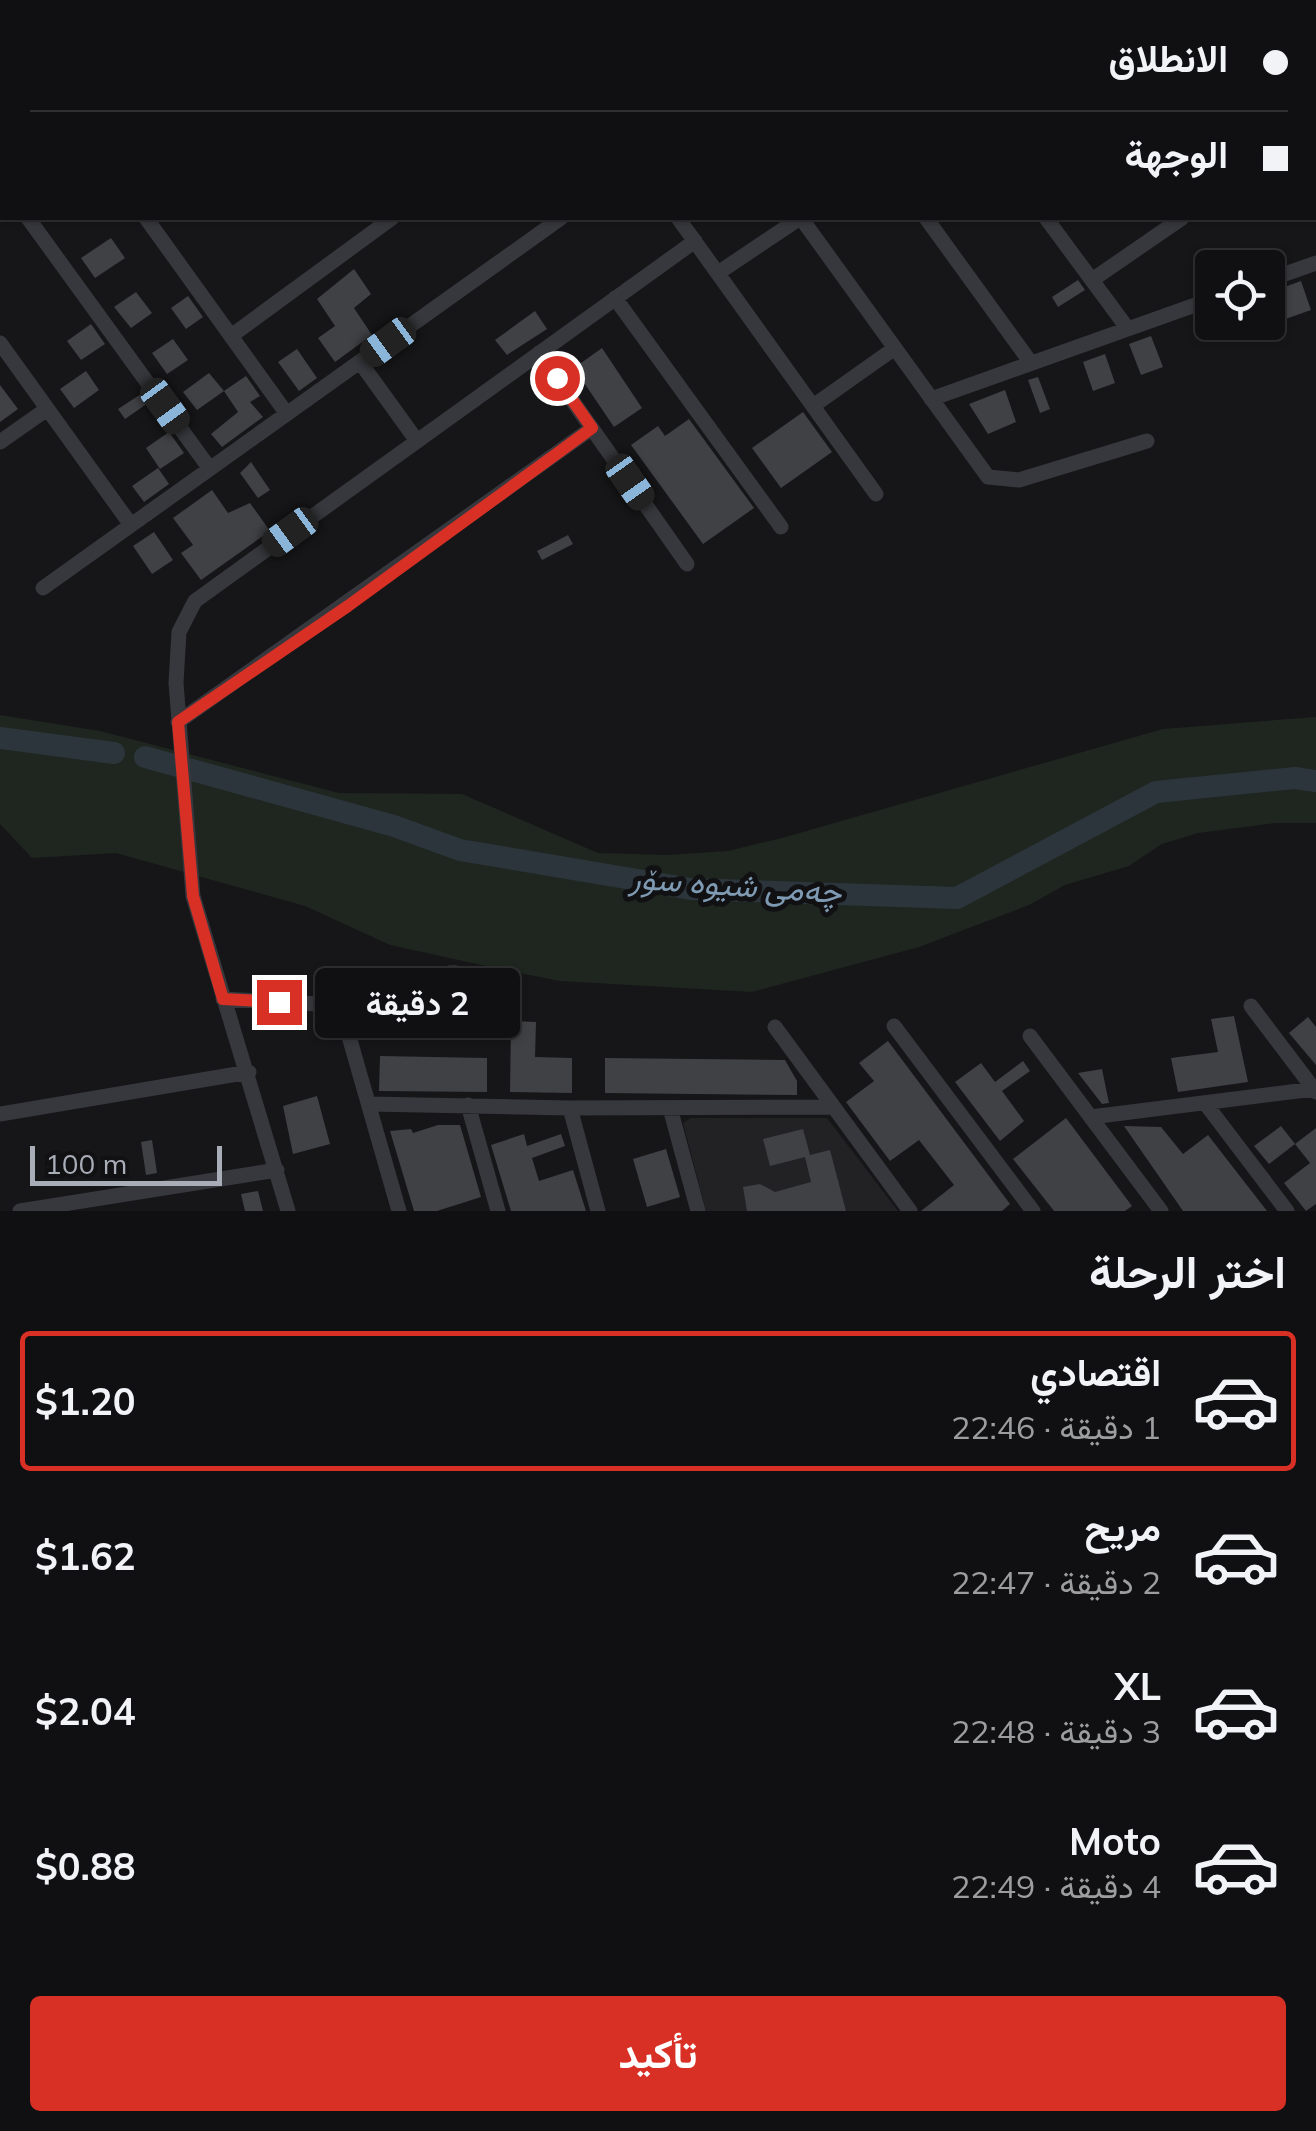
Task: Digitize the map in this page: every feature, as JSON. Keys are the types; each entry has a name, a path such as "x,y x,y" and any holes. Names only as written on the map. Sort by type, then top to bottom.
{"street":[{"path":"29,220 210,468"},
{"path":"147,220 287,414"},
{"path":"231,336 389,220"},
{"path":"44,588 557,220"},
{"path":"679,220 876,494"},
{"path":"718,273 798,220"},
{"path":"802,220 988,477 1019,480 1147,441"},
{"path":"927,220 1031,364"},
{"path":"1047,220 1128,329"},
{"path":"1092,280 1179,220"},
{"path":"288,1211 193,896 178,729 179,632 195,600 695,241"},
{"path":"1285,274 1316,263"},
{"path":"615,298 781,527"},
{"path":"931,398 1195,305"},
{"path":"0,343 131,525"},
{"path":"813,406 894,348"},
{"path":"540,353 687,564"},
{"path":"360,362 417,441"},
{"path":"0,442 47,408"},
{"path":"178,729 592,428"},
{"path":"372,1006 432,975 460,974 485,985 498,1012"},
{"path":"223,999 432,1010"},
{"path":"340,1005 398,1211"},
{"path":"1251,1006 1315,1091"},
{"path":"894,1026 1033,1211"},
{"path":"775,1027 910,1211"},
{"path":"1030,1036 1161,1211"},
{"path":"0,1114 249,1072"},
{"path":"1091,1118 1315,1091"},
{"path":"1205,1103 1287,1211"},
{"path":"369,1104 832,1107"},
{"path":"468,1106 498,1211"},
{"path":"570,1108 598,1211"},
{"path":"670,1108 698,1211"},
{"path":"20,1211 277,1170"}],"shaded area":[{"path":"0,715 100,731 339,793 462,794 598,853 667,855 728,851 782,838 1163,729 1316,717 1316,823 1276,823 1198,833 1162,844 1129,866 1065,885 1029,905 919,947 752,992 560,981 390,945 305,906 116,853 32,858 0,824"},
{"path":"691,1118 827,1118 898,1211 706,1211 683,1123"}],"building":[{"path":"111,238 125,258 95,278 81,258"},
{"path":"354,269 371,294 354,308 372,335 335,362 318,338 335,326 317,299"},
{"path":"1078,280 1085,290 1058,307 1052,297"},
{"path":"1301,281 1311,310 1285,319 1285,287"},
{"path":"136,292 152,313 131,328 114,307"},
{"path":"188,296 203,317 186,329 171,308"},
{"path":"535,311 547,329 507,355 495,340"},
{"path":"91,324 105,344 81,360 67,341"},
{"path":"1151,336 1163,367 1141,375 1129,344"},
{"path":"173,339 188,360 167,374 152,353"},
{"path":"602,348 642,408 614,427 574,368"},
{"path":"297,349 317,378 299,391 278,362"},
{"path":"1105,354 1115,383 1093,391 1083,362"},
{"path":"86,371 99,390 74,408 60,389"},
{"path":"209,373 224,391 197,410 183,392"},
{"path":"246,376 260,396 250,402 263,417 222,447 211,434 238,412 224,391"},
{"path":"1038,377 1050,409 1040,413 1028,380"},
{"path":"0,385 18,409 0,422"},
{"path":"1005,390 1016,422 988,434 969,404"},
{"path":"141,394 148,403 125,419 118,409"},
{"path":"803,412 832,452 781,488 752,448"},
{"path":"689,419 754,508 703,544 631,445 658,426 665,436"},
{"path":"169,432 184,453 160,469 146,448"},
{"path":"251,462 270,490 258,498 240,473"},
{"path":"158,468 169,484 144,502 132,486"},
{"path":"212,490 228,513 250,503 270,531 201,580 181,553 193,545 173,518"},
{"path":"154,532 173,560 152,574 133,546"},
{"path":"568,535 573,544 542,560 537,551"},
{"path":"1234,1016 1248,1082 1178,1092 1171,1058 1218,1052 1211,1019"},
{"path":"1308,1017 1316,1027 1316,1065 1289,1033"},
{"path":"511,1021 536,1022 535,1057 572,1058 572,1093 510,1092"},
{"path":"888,1041 1010,1204 1002,1211 921,1211 954,1185 919,1140 890,1161 846,1102 874,1081 859,1063"},
{"path":"380,1056 487,1058 487,1092 379,1091"},
{"path":"605,1058 785,1060 797,1081 797,1095 605,1093"},
{"path":"1023,1061 1030,1071 1002,1091 1024,1121 1000,1141 955,1082 981,1063 995,1082"},
{"path":"1102,1069 1109,1103 1102,1104 1078,1073"},
{"path":"317,1096 330,1144 293,1154 283,1106"},
{"path":"1066,1118 1132,1206 1125,1211 1054,1211 1013,1159"},
{"path":"438,1125 460,1125 481,1197 437,1211 414,1211 390,1131 411,1129 413,1133"},
{"path":"1124,1126 1161,1127 1183,1154 1208,1135 1267,1211 1183,1211"},
{"path":"1281,1126 1295,1144 1269,1164 1254,1146"},
{"path":"1316,1128 1316,1204 1306,1211 1284,1183 1310,1163 1295,1144"},
{"path":"803,1129 810,1155 830,1150 846,1211 747,1211 743,1187 760,1184 775,1192 811,1182 805,1157 770,1166 763,1139"},
{"path":"524,1134 527,1146 561,1134 565,1146 532,1158 539,1181 573,1170 586,1211 511,1211 491,1145"},
{"path":"152,1140 157,1173 146,1175 141,1142"},
{"path":"666,1149 680,1197 647,1207 633,1159"},
{"path":"258,1191 263,1211 245,1211 241,1194"}],"waterway":[{"name":"چەمی شیوە سۆر","path":"0,738 114,753"},
{"name":"چەمی شیوە سۆر","path":"145,757 394,826 460,850 691,889 957,898 1156,792 1295,778 1316,781"}],"route":[{"path":"279,1002 223,999 193,896 178,722 348,606 592,428 557,378"}]}
